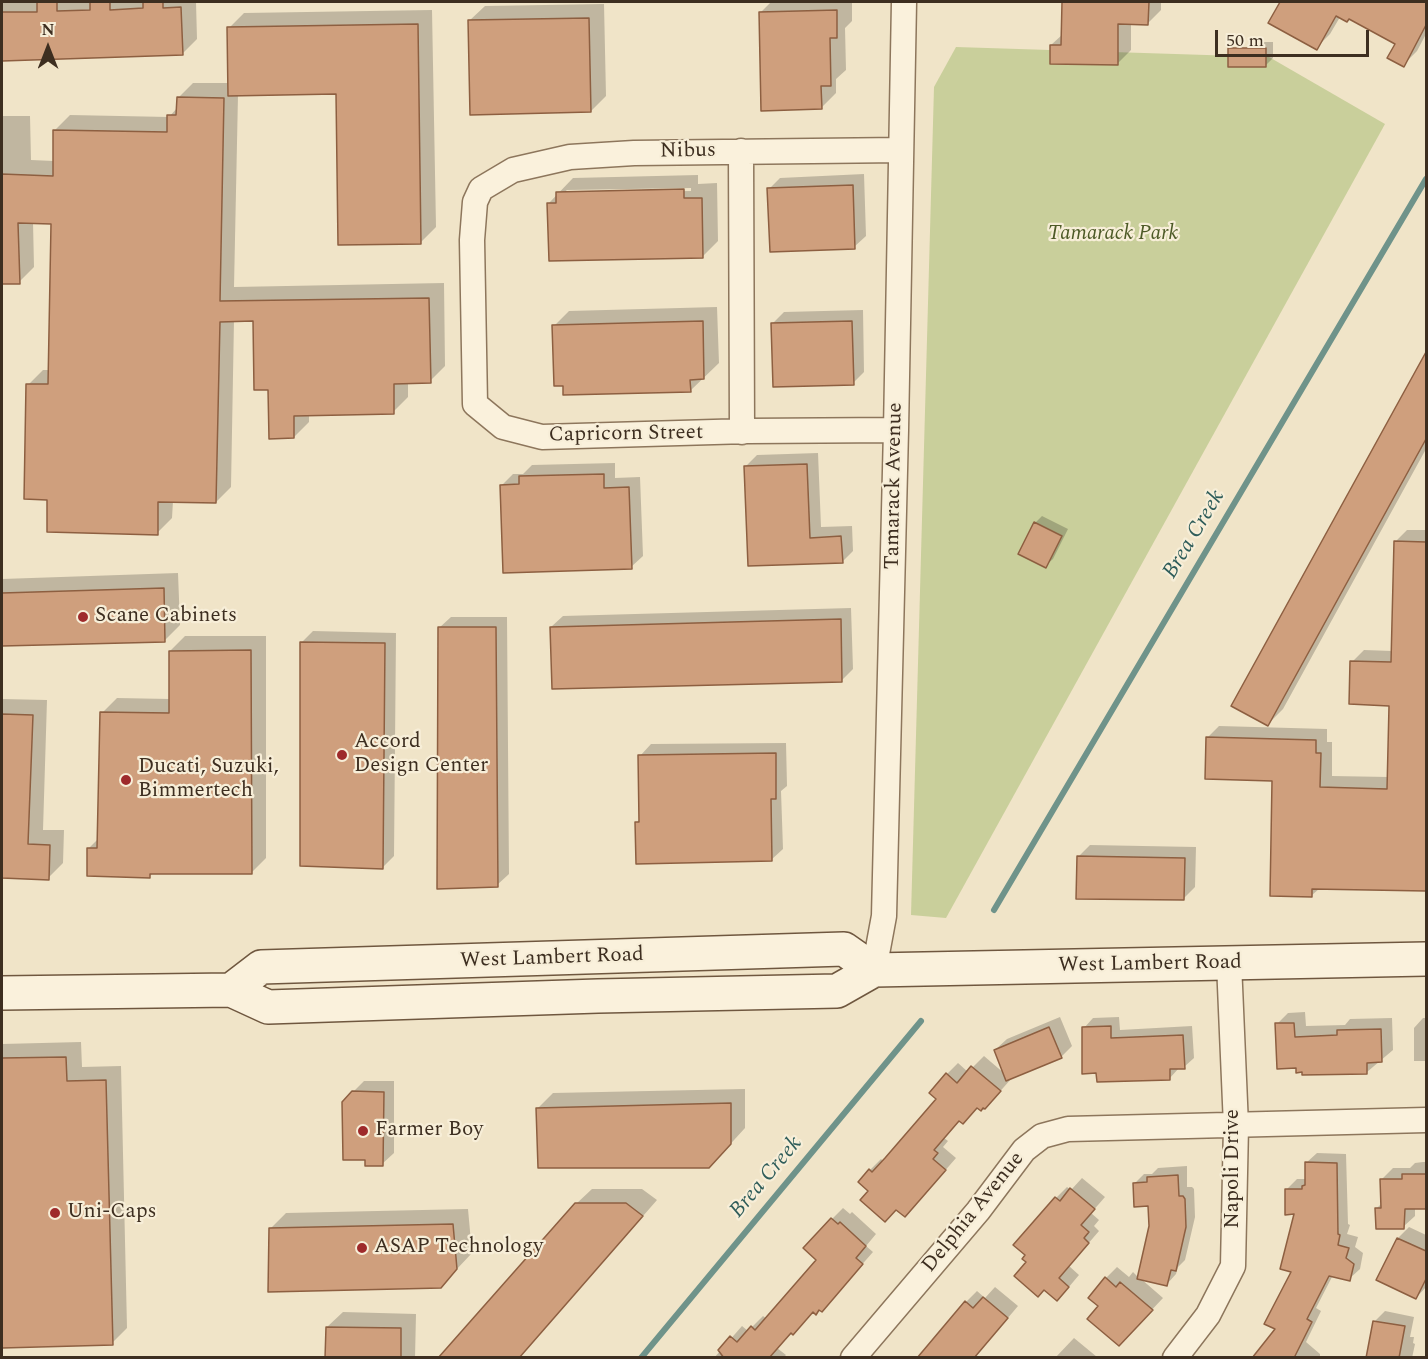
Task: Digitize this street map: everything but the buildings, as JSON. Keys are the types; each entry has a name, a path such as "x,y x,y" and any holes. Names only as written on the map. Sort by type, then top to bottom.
{"main road":[{"name":"West Lambert Road","path":"2,993 231,990 261,967 844,949 874,970 1426,959"}],"street":[{"name":"Tamarack Avenue","path":"874,970 884,916 904,2"},
{"name":"Nibus","path":"481,189 513,170 570,157 634,153 901,150"},
{"path":"741,151 742,432"},
{"name":"Capricorn Street","path":"481,189 475,202 472,240 475,404 503,427 542,437 896,430"},
{"name":"Napoli Drive","path":"1175,1358 1208,1315 1233,1266 1236,1126 1229,963"},
{"name":"Delphia Avenue","path":"853,1358 978,1211 1024,1150 1042,1136 1068,1129 1426,1120"}],"green space":[{"name":"Tamarack Park","path":"956,47 1269,57 1385,124 946,918 911,915 934,87"}],"waterway":[{"name":"Brea Creek","path":"994,910 1426,179"},
{"name":"Brea Creek","path":"641,1358 921,1021"}],"place":[{"name":"Scane Cabinets","path":"83,617"},
{"name":"Accord Design Center","path":"342,755"},
{"name":"Ducati, Suzuki, Bimmertech","path":"126,780"},
{"name":"Farmer Boy","path":"363,1131"},
{"name":"Uni-Caps","path":"55,1213"},
{"name":"ASAP Technology","path":"362,1248"}]}
